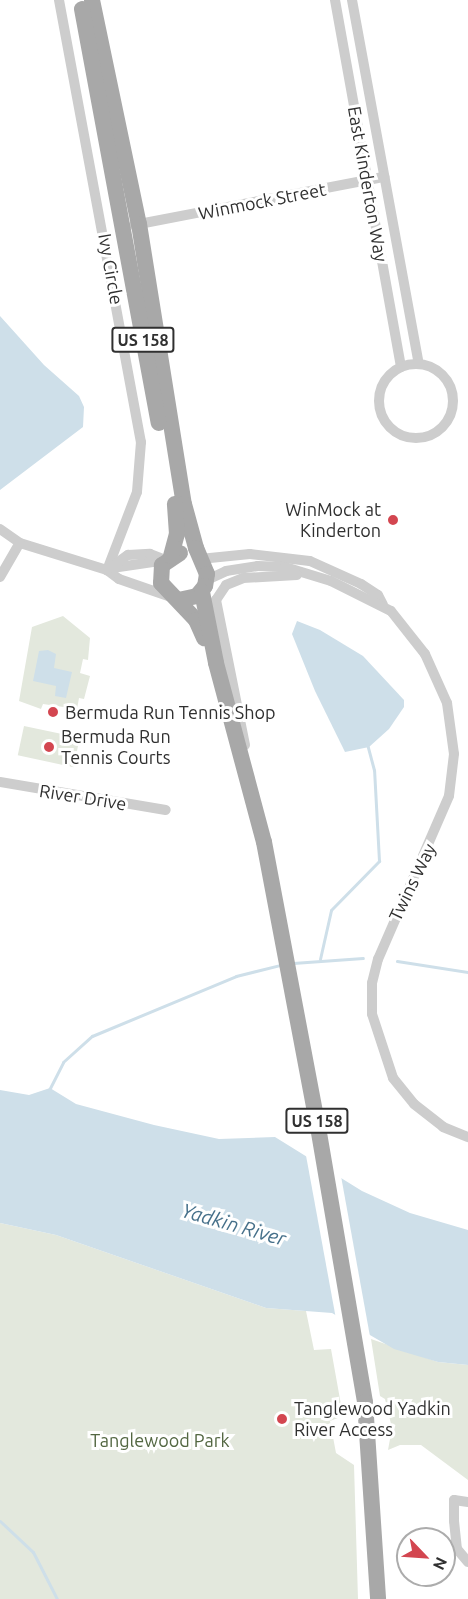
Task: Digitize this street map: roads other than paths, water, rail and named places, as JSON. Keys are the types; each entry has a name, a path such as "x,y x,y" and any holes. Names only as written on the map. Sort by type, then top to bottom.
{"main road":[{"name":"US 158","path":"80,0 175,502 177,534 168,558"},
{"name":"US 158","path":"92,0 139,224 174,453 200,559"},
{"path":"188,553 200,559 204,586 191,599 175,598 160,583 160,571 168,558 188,553"},
{"name":"US 158","path":"204,586 216,663 264,842 365,1402 378,1599"},
{"name":"US 158","path":"175,598 196,620 216,663"}],"street":[{"name":"Ivy Circle","path":"59,0 141,442 137,492 106,570"},
{"name":"East Kinderton Way","path":"335,0 401,367"},
{"name":"East Kinderton Way","path":"352,0 418,364"},
{"path":"103,122 113,137 132,224 139,224"},
{"name":"Winmock Street","path":"139,224 384,177"},
{"path":"418,364 442,374 453,398 445,423 423,437 398,432 382,412 383,386 401,367 418,364"},
{"path":"0,529 20,543 106,570 119,579 175,598"},
{"path":"0,577 20,543"},
{"name":"Twins Way","path":"200,559 250,554 310,561 361,584 378,595 383,605"},
{"path":"106,570 168,558"},
{"name":"Twins Way","path":"204,586 226,571 258,566 285,567 383,605 398,618 425,654 447,703 454,754 449,796 434,838 378,959 372,983 372,1014 393,1078 414,1104 443,1127 468,1137"},
{"name":"Twins Way","path":"253,795 216,600 226,585 243,578 309,575"},
{"name":"River Drive","path":"0,782 166,810"},
{"path":"468,1502 454,1500 457,1549 468,1562"}],"water":[{"path":"0,316 44,365 79,396 84,407 83,427 0,490"},
{"path":"297,621 320,630 363,656 404,700 404,707 389,729 369,747 345,752 315,691 292,634"},
{"path":"48,650 56,654 54,668 72,672 66,698 55,696 56,686 33,681 39,651"},
{"name":"Yadkin River","path":"50,1088 76,1104 154,1125 219,1139 275,1137 362,1191 410,1213 468,1230 468,1365 438,1362 394,1349 332,1313 266,1308 56,1235 0,1223 0,1090 29,1095"}],"waterway":[{"path":"320,959 331,910 379,861 374,770 367,743"},
{"path":"293,963 363,958"},
{"path":"397,961 468,972"},
{"path":"49,1090 63,1062 92,1036 236,976 280,965"},
{"path":"0,1521 33,1552 57,1599"}],"place":[{"name":"WinMock at Kinderton","path":"393,520"},
{"name":"Bermuda Run Tennis Shop","path":"53,712"},
{"name":"Bermuda Run Tennis Courts","path":"49,747"},
{"name":"Tanglewood Yadkin River Access","path":"282,1419"}],"park label":[{"name":"Tanglewood Park","path":"160,1440"}]}
